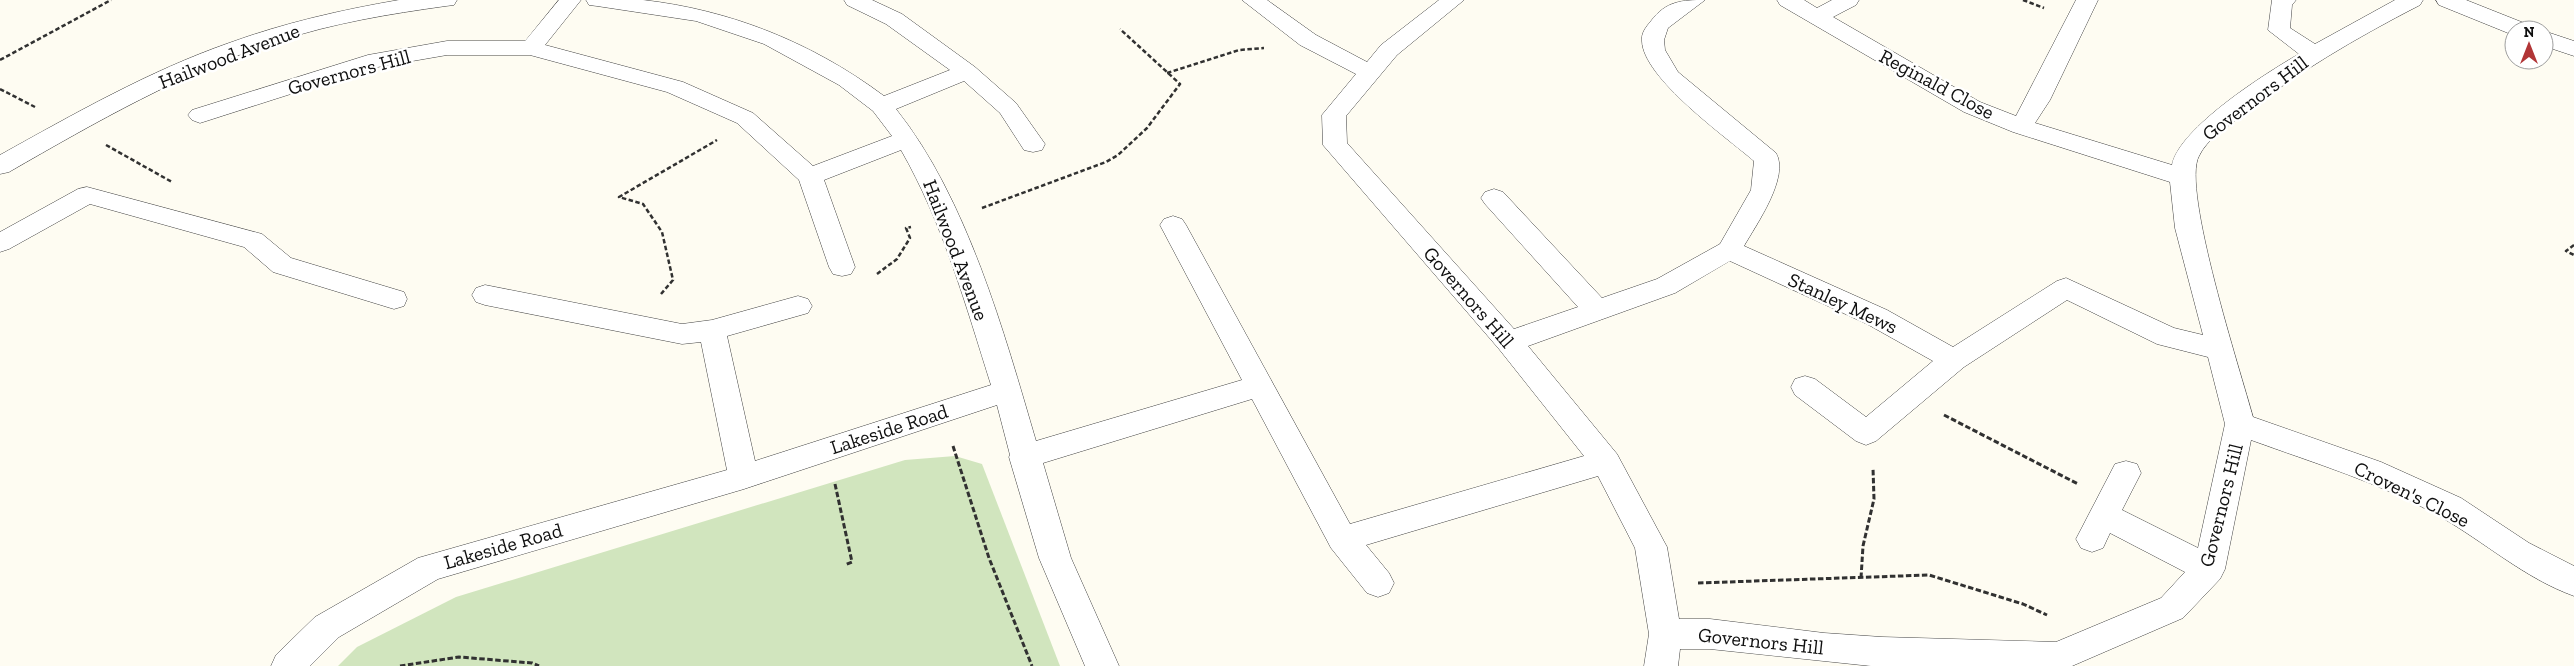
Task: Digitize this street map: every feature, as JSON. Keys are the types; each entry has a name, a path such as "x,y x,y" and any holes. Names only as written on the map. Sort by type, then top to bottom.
{"street":[{"name":"Hailwood Avenue","path":"0,166 104,109 197,64 271,36 360,6 446,0"},
{"path":"531,48 570,0"},
{"name":"Hailwood Avenue","path":"597,0 699,15 772,39 847,80 881,106 907,139 927,173 947,217 1007,392 1024,457 1055,558 1102,666"},
{"path":"699,15 721,0"},
{"path":"855,0 894,19 967,72 1008,108 1033,144"},
{"path":"1253,0 1308,40 1369,72"},
{"name":"Governors Hill","path":"1453,0 1389,50 1334,115 1335,145 1509,342 1606,462 1651,547 1665,634 1661,666"},
{"path":"1509,342 1666,286 1729,250 1763,190 1767,159 1670,76 1657,60 1651,42 1655,28 1664,18 1694,0"},
{"name":"Reginald Close","path":"1788,0 1972,108 2021,127 2182,177"},
{"path":"1817,17 1848,0"},
{"path":"2021,127 2038,100 2087,0"},
{"path":"2285,0 2281,3 2279,30 2314,54"},
{"path":"2447,0 2504,23"},
{"name":"Governors Hill","path":"1665,634 1710,634 1824,648 1882,652 2069,657 2172,608 2209,569 2240,424 2188,228 2182,177 2186,155 2202,135 2278,76 2388,4"},
{"path":"2554,42 2574,49"},
{"name":"Governors Hill","path":"200,114 368,62 447,48 531,48 675,87 745,118 810,176 842,267"},
{"path":"881,106 967,72"},
{"path":"810,176 907,139"},
{"path":"0,243 87,195 253,240 282,265 394,299"},
{"path":"1494,198 1597,310"},
{"path":"1173,225 1342,539 1378,584"},
{"name":"Stanley Mews","path":"1729,250 1877,317 1954,360"},
{"path":"1805,387 1866,433 1954,360 2066,288 2167,336 2221,350"},
{"path":"485,295 682,334 712,330 798,306"},
{"path":"712,330 744,477"},
{"path":"1024,457 1259,386"},
{"name":"Lakeside Road","path":"288,666 327,627 429,568 744,477 943,411 1007,392"},
{"name":"Croven's Close","path":"2240,424 2370,471 2450,507 2518,552 2574,582"},
{"path":"1342,539 1606,462"},
{"path":"2126,473 2103,519 2209,569"}],"path":[{"path":"0,60 111,0"},
{"path":"987,206 1106,162 1124,153 1138,139 1180,84 1120,29"},
{"path":"1167,73 1239,50 1267,48"},
{"path":"0,89 39,109"},
{"path":"634,325 672,280 662,232 643,204 619,197 712,144 745,118"},
{"path":"105,145 173,183"},
{"path":"2574,246 2566,251 2574,256"},
{"path":"1909,397 2103,519"},
{"path":"943,411 969,505 1005,603 1032,666"},
{"path":"1861,578 1863,548 1874,512 1876,482 1866,433"},
{"path":"828,449 852,562 845,565"},
{"path":"1657,582 1722,584 1929,575 2023,604 2053,618 2069,657"},
{"path":"400,666 459,656 532,663 539,666"}],"green space":[{"path":"955,456 982,464 1060,666 338,666 357,647 456,597 905,460"}]}
